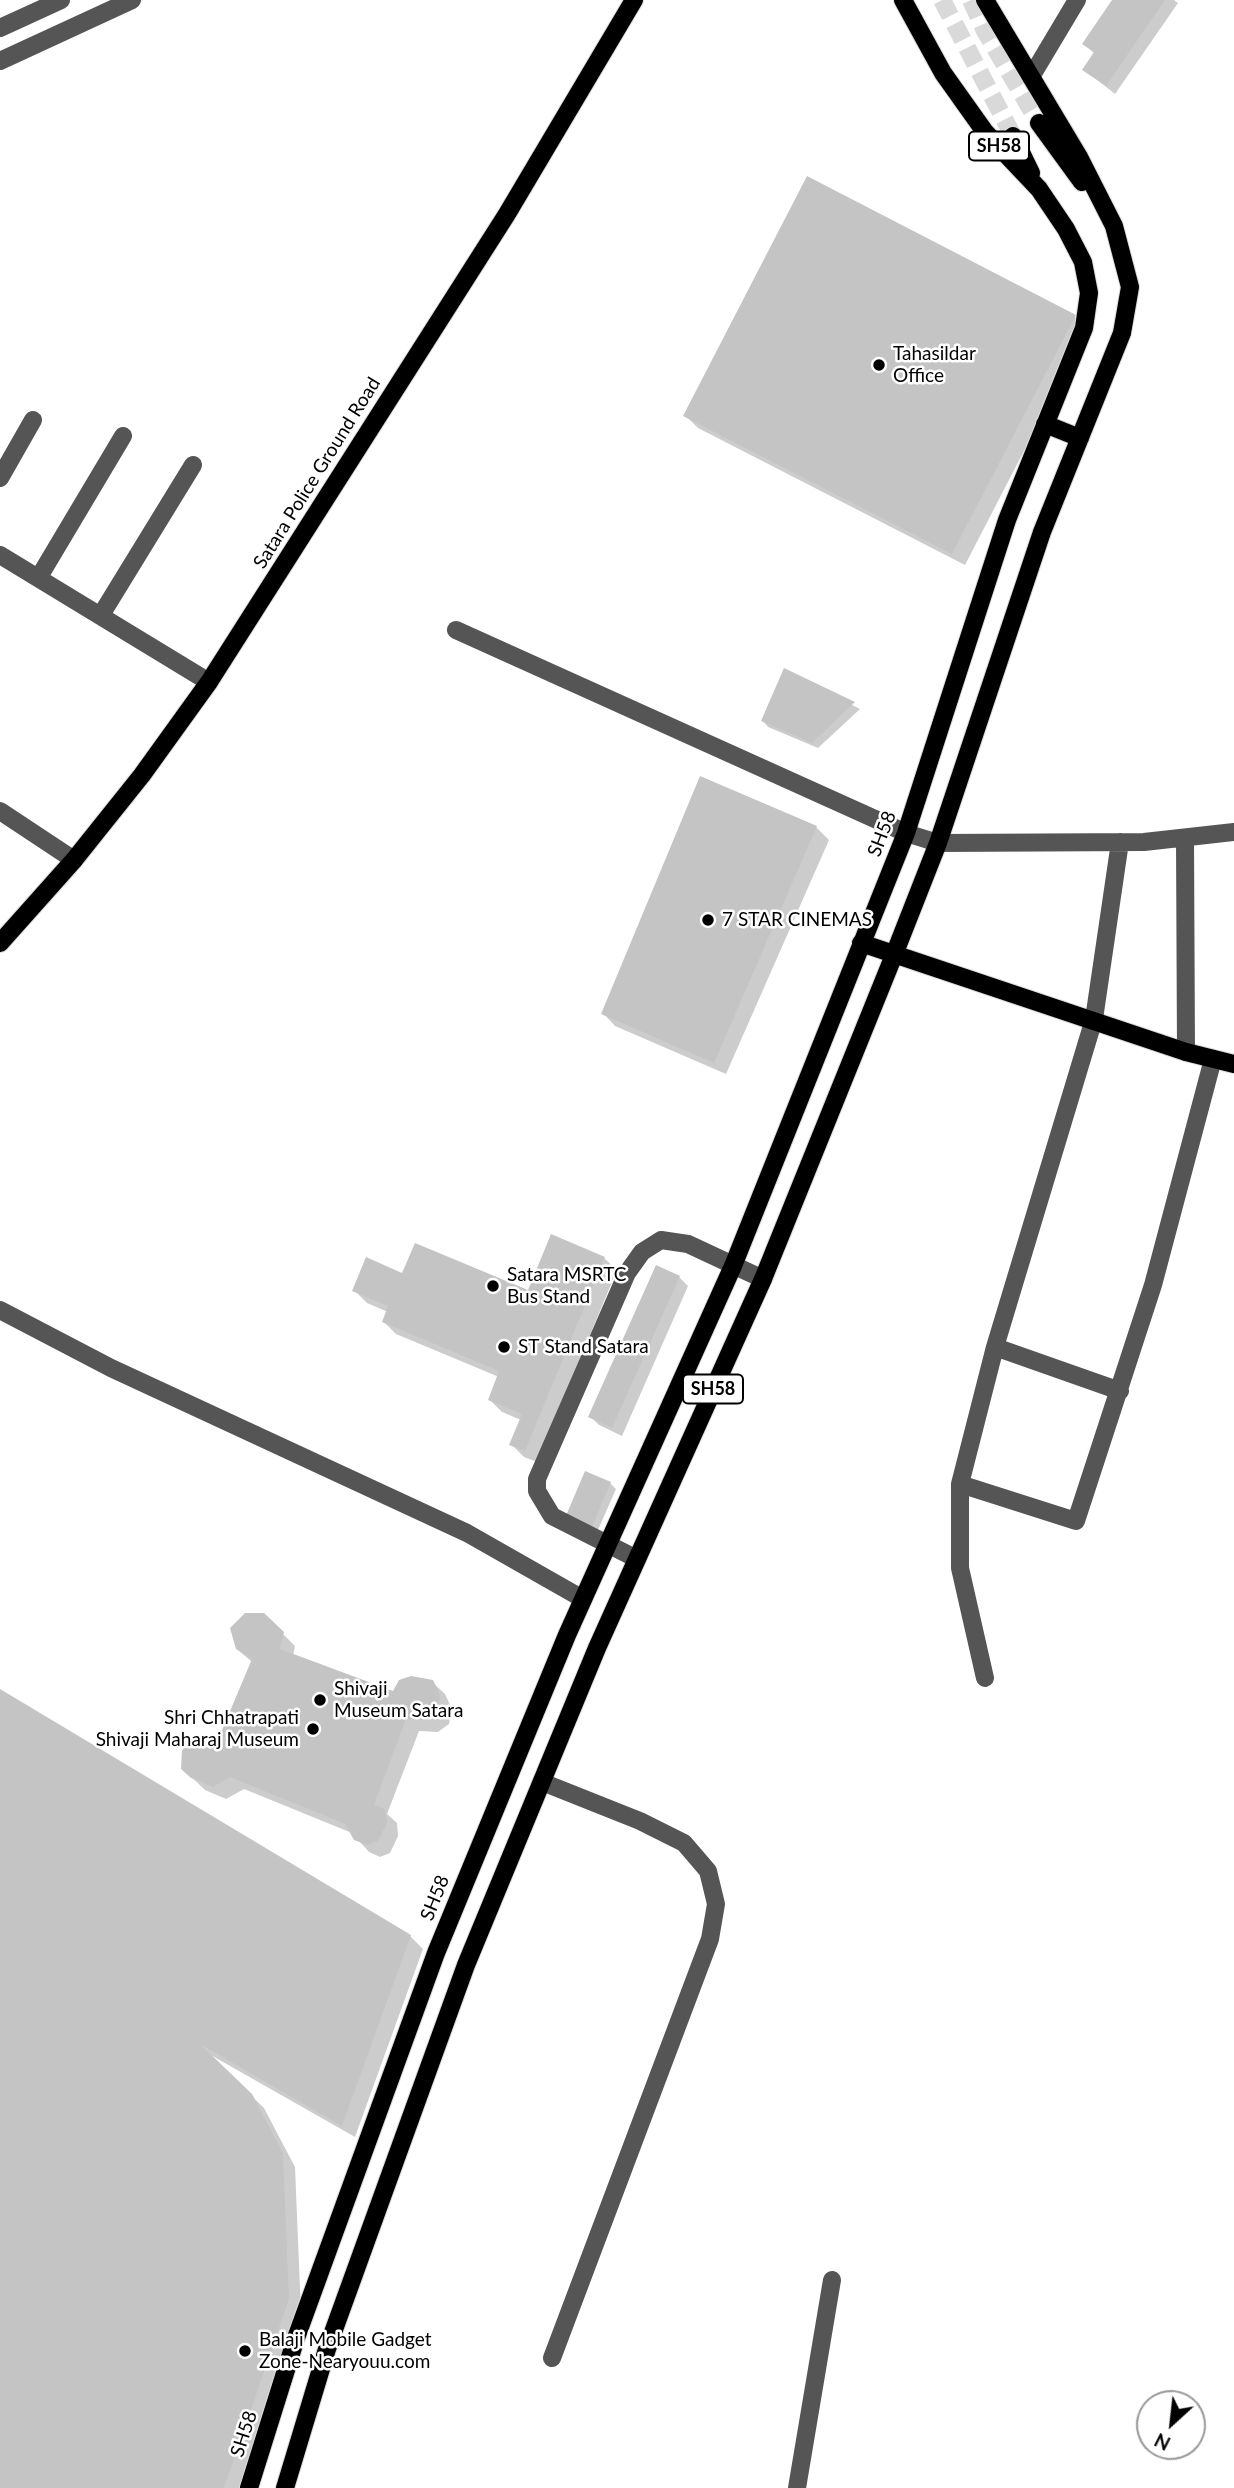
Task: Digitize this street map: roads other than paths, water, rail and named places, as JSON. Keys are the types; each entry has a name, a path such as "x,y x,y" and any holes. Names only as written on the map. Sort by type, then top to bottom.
{"main road":[{"name":"Satara Police Ground Road","path":"0,943 74,860 142,775 209,682 507,214 634,0"},
{"name":"SH58","path":"249,2488 296,2339 440,1941 583,1598 733,1266 906,833 1007,520 1084,328 1089,293 1083,262 1066,229 1039,189 985,132 943,73 903,0"},
{"name":"SH58","path":"285,2488 327,2349 466,1965 637,1559 764,1279 938,843 1042,532 1122,333 1130,287 1114,226 1079,157 985,0"},
{"path":"1039,123 1114,226"},
{"path":"1013,136 1039,189"},
{"path":"1045,424 1080,438"},
{"path":"861,943 1186,1052 1234,1064"},
{"path":"384,2096 415,2108"}],"street":[{"path":"0,28 61,0"},
{"path":"0,61 132,0"},
{"path":"1031,77 1077,0"},
{"path":"0,478 33,420"},
{"path":"39,577 123,436"},
{"path":"101,615 193,465"},
{"path":"0,555 209,682"},
{"path":"456,630 906,833 938,843 1120,842 1185,839 1234,832"},
{"path":"0,811 74,860"},
{"path":"1185,839 1186,1052"},
{"path":"985,1678 960,1568 960,1484 995,1347 1094,1019 1120,842"},
{"path":"960,1484 1076,1521 1120,1391 1191,1150 1213,1059"},
{"path":"637,1559 552,1516 537,1492 537,1479 626,1273 642,1252 661,1241 688,1244 764,1279"},
{"path":"0,1311 111,1368 467,1533 583,1598"},
{"path":"995,1347 1120,1391"},
{"path":"542,1782 684,1843 708,1871 716,1904 710,1939 552,2358"},
{"path":"797,2488 832,2280"}],"tunnel":[{"path":"942,0 1013,136"},
{"path":"971,0 985,31 1039,123"}],"place":[{"name":"Tahasildar Office","path":"879,365"},
{"name":"7 STAR CINEMAS","path":"708,920"},
{"name":"Satara MSRTC Bus Stand","path":"493,1286"},
{"name":"ST Stand Satara","path":"504,1347"},
{"name":"Shivaji Museum Satara","path":"320,1700"},
{"name":"Shri Chhatrapati Shivaji Maharaj Museum","path":"313,1729"},
{"name":"Balaji Mobile Gadget Zone-Nearyouu.com","path":"245,2351"}]}
